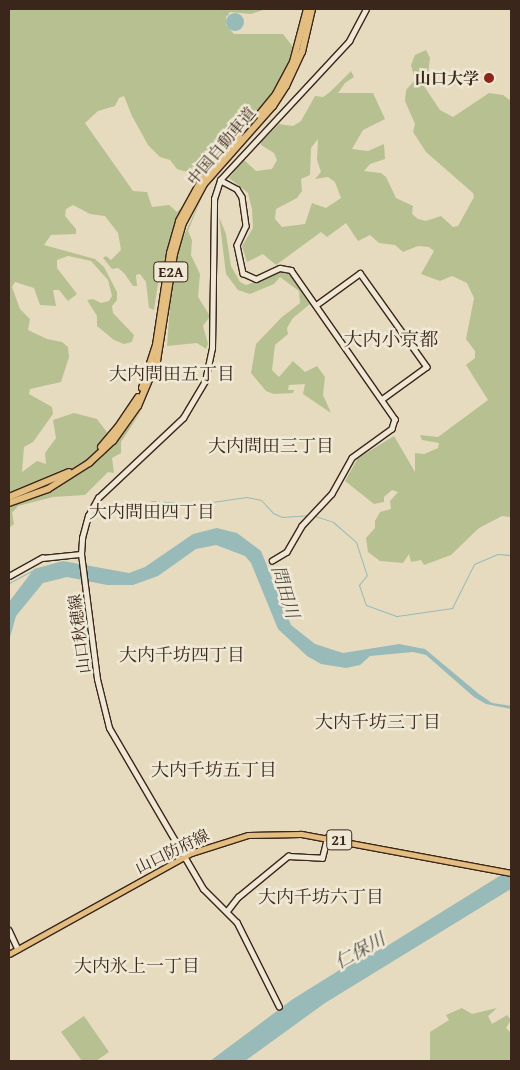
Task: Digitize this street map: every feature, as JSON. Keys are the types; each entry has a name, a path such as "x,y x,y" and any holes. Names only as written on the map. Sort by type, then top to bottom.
{"highway":[{"name":"中国自動車道","path":"9,497 46,484 86,460 110,436 134,404 156,345 168,260 179,221 210,170 262,113 282,83 297,51 308,9"},
{"name":"中国自動車道","path":"9,502 48,488 82,468 113,440 138,406 157,361 174,254 183,223 204,184 269,111 286,86 302,52 312,9"}],"main road":[{"name":"山口防府線","path":"9,954 184,856 213,843 248,835 284,832 327,838 511,873"}],"street":[{"path":"272,561 287,552 302,526 332,494 352,458 395,425 394,415 316,305 287,269 277,269 256,279 243,273 237,245 246,226 242,197 237,189 220,180 349,41 366,9"},
{"name":"山口秋穂線","path":"220,180 214,199 212,348 205,381 183,418 93,505 83,531 81,554 98,688 106,720 121,754 211,899 227,912 239,928 279,1007"},
{"path":"316,305 360,273 427,367 383,399"},
{"path":"9,576 42,558 81,554"},
{"path":"227,912 238,897 288,856 322,858 327,838"},
{"path":"9,930 18,949"}],"green space":[{"path":"9,9 266,9 251,14 230,12 226,17 226,25 234,34 283,34 293,47 286,71 264,104 196,175 177,169 170,160 160,157 148,145 132,116 124,96 119,98 115,106 98,111 85,123 133,191 147,192 152,207 169,205 177,212 183,206 159,277 154,310 149,308 146,282 140,274 136,275 137,286 133,286 124,273 118,268 112,269 103,258 106,256 111,260 121,250 118,233 105,216 90,214 73,205 66,209 65,216 76,229 76,234 51,235 44,245 95,259 104,267 117,292 117,300 112,306 113,313 134,335 132,342 124,344 114,340 97,326 97,316 87,300 93,299 101,303 109,301 112,296 108,280 91,261 68,256 57,260 57,268 77,294 68,301 59,290 53,290 56,306 40,305 34,288 15,282 12,287 20,309 30,319 28,330 47,339 62,342 68,347 69,357 61,382 30,389 29,394 52,407 53,414 33,442 24,447 22,472 37,461 46,464 45,453 56,438 53,420 74,413 97,419 115,443 142,410 121,442 121,453 112,458 114,473 108,472 85,495 53,497 18,506 12,513 14,524 9,528"},
{"path":"426,50 430,58 426,89 440,110 453,117 489,93 503,95 511,101 511,517 502,516 479,528 451,555 424,565 421,560 411,562 409,554 403,563 380,561 368,552 366,538 375,528 375,521 380,512 391,509 390,501 398,492 392,490 384,497 384,502 374,504 345,481 358,458 394,436 415,472 415,453 424,454 438,448 439,443 422,440 420,435 438,437 488,400 466,365 475,358 475,351 466,339 474,298 467,283 452,276 440,281 421,274 434,251 429,247 418,246 403,252 395,245 379,243 370,235 358,241 346,223 327,237 321,232 276,265 263,254 247,262 242,246 253,228 252,209 248,193 229,178 244,160 256,171 272,169 277,160 274,153 261,145 261,142 279,124 293,126 301,121 315,96 323,97 351,71 354,77 345,83 338,93 373,93 385,119 363,130 352,149 368,151 384,144 385,159 370,164 364,171 381,173 386,177 396,198 413,206 412,214 418,219 426,221 441,216 453,227 458,226 474,197 473,193 426,152 413,132 415,124 405,101 406,90 415,80 411,65 415,55","holes":["318,139 317,160 321,172 315,179 328,177 335,182 341,198 326,208 312,203 305,224 282,227 275,219 276,209 297,198 302,191 301,179 310,175 311,148"]},
{"path":"204,192 188,231 192,240 191,255 200,274 198,297 210,316 203,326 208,344 206,349 197,343 167,346 171,289 180,244"},
{"path":"219,217 226,234 231,266 240,282 246,285 282,272 290,275 310,304 293,318 287,328 288,334 275,345 272,370 279,377 293,361 305,372 317,366 325,377 323,395 331,413 303,394 305,384 289,385 288,390 294,390 293,393 274,394 266,391 251,373 256,344 282,317 300,303 299,291 280,277 274,284 250,294 238,290 226,274"},
{"path":"462,1008 472,1014 497,1008 488,1016 492,1024 507,1015 511,1020 506,1028 511,1033 511,1061 430,1061 430,1032 449,1020 446,1015"},
{"path":"84,1016 109,1052 96,1061 82,1061 61,1032"}],"water":[{"path":"235,13 241,16 244,22 241,28 235,31 229,28 226,22 229,16"},
{"path":"217,528 237,533 261,551 291,625 315,644 343,653 399,644 425,649 479,694 492,703 511,706 511,709 486,704 474,697 426,655 413,652 370,656 360,665 346,668 321,664 307,656 278,629 251,563 245,556 216,545 196,549 158,576 133,585 107,585 67,577 43,583 16,616 9,641 9,602 34,569 63,561 129,573 145,567 193,534"},
{"path":"511,869 511,889 325,1003 245,1061 210,1061 293,999 346,966 387,946"}],"waterway":[{"path":"222,9 228,15"},
{"path":"151,501 198,504 246,497 261,500 273,513 282,517 308,515"},
{"path":"315,516 333,522 356,542 367,575 359,585 366,605 397,616 452,608 474,564 497,554 511,555"},
{"path":"9,583 32,571"}],"place":[{"name":"山口大学","path":"489,78"}],"district":[{"name":"大内小京都","path":"391,340"},
{"name":"大内問田五丁目","path":"172,374"},
{"name":"大内問田三丁目","path":"271,446"},
{"name":"大内問田四丁目","path":"152,512"},
{"name":"大内千坊四丁目","path":"182,655"},
{"name":"大内千坊三丁目","path":"378,722"},
{"name":"大内千坊五丁目","path":"214,770"},
{"name":"大内千坊六丁目","path":"321,897"},
{"name":"大内氷上一丁目","path":"137,966"}],"water label":[{"name":"問田川","path":"285,592"},
{"name":"仁保川","path":"360,951"}]}
